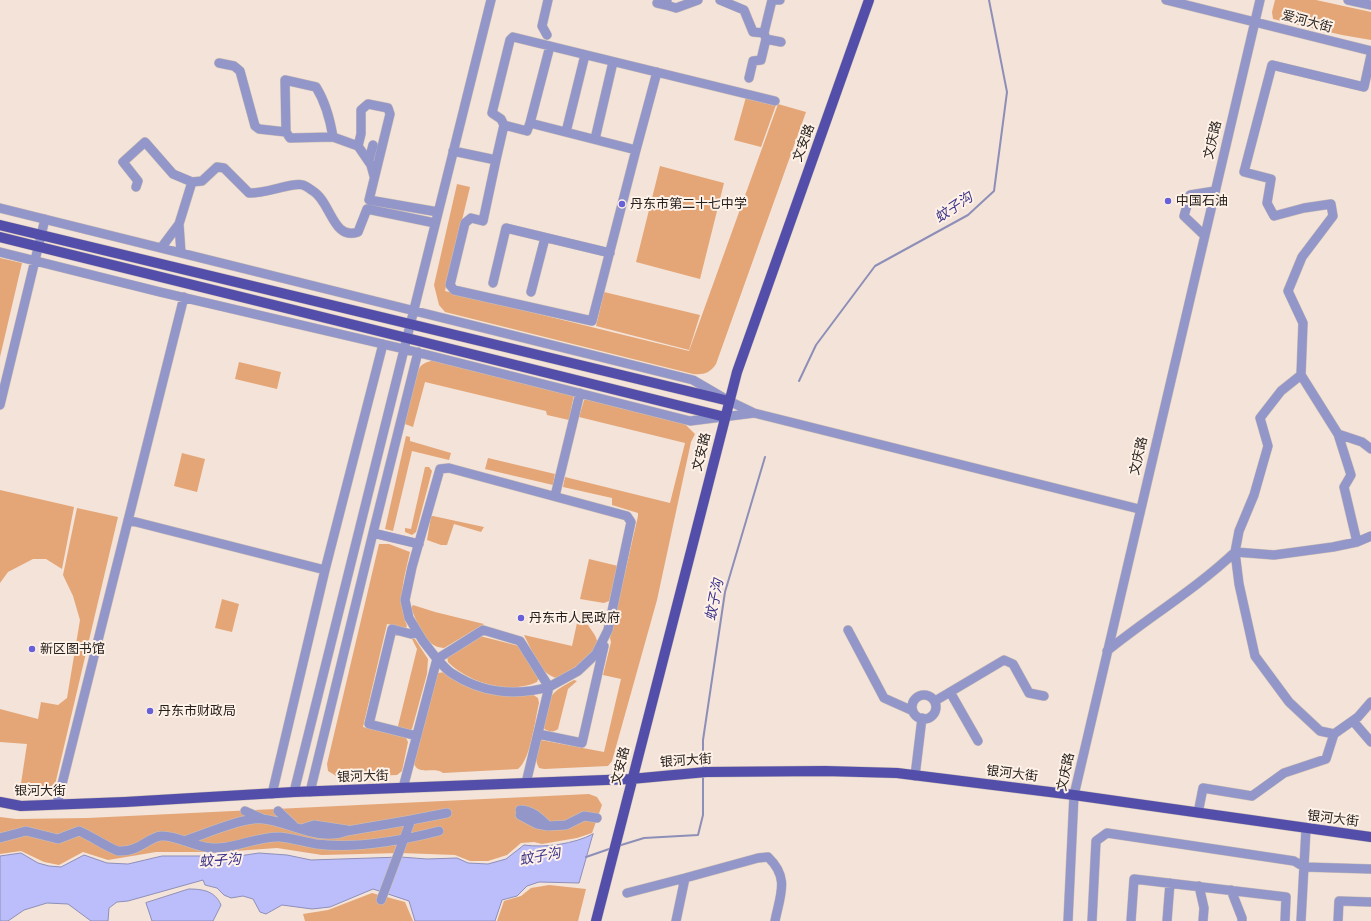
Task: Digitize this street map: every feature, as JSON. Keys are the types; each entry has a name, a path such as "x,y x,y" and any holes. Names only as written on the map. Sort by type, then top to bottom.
{"main road":[{"name":"文安路","path":"596,921 736,372 869,0"},
{"path":"0,225 729,401"},
{"path":"0,237 725,416"},
{"name":"银河大街","path":"0,802 21,806 294,792 631,779 703,772 825,771 915,776 1074,795 1371,837"}],"street":[{"path":"294,792 491,0"},
{"path":"547,35 542,26 548,0"},
{"path":"654,1 667,3 676,8 698,0"},
{"path":"720,0 744,10 753,32 781,42"},
{"path":"749,78 754,61 761,60 772,0 780,0"},
{"name":"爱河大街","path":"1166,0 1371,51"},
{"name":"文庆路","path":"1068,921 1074,795 1260,0"},
{"path":"1348,0 1371,5"},
{"path":"657,72 592,321 454,290 450,285 465,223 471,218 482,221 504,125 501,119 492,114 510,40 513,37 613,62 657,72 775,101"},
{"path":"504,125 526,131 530,123 550,46"},
{"path":"566,132 585,55"},
{"path":"1357,542 1344,487 1351,475 1338,434 1301,375 1304,323 1288,291 1302,257 1332,216 1331,204 1304,208 1274,216 1267,203 1271,179 1244,172 1272,65 1368,88 1371,55"},
{"path":"595,139 613,62"},
{"path":"219,63 234,66 240,71 255,126 259,130 272,129 286,132"},
{"path":"333,137 330,118 323,98 316,87 285,80 286,132 290,138 333,137 358,146 368,160 375,177"},
{"path":"136,187 138,182 123,162 145,142 173,174 192,182 202,181 217,167 224,168 249,193 268,192 295,184 303,185 316,192 326,205 339,230 351,234 358,232 362,226 390,114 388,108 368,104 361,110 361,134 358,146"},
{"path":"530,123 636,150"},
{"path":"368,160 373,145"},
{"path":"453,151 496,160"},
{"path":"161,248 179,224 192,182"},
{"path":"1204,235 1184,216 1190,195 1215,191"},
{"path":"368,204 438,212"},
{"path":"368,204 435,223"},
{"path":"0,208 413,312 693,380 729,401 754,413 1140,509"},
{"path":"0,405 45,219"},
{"path":"179,224 181,253"},
{"path":"493,283 506,228 610,253"},
{"path":"531,292 545,238"},
{"path":"0,252 418,352 690,421 754,413"},
{"path":"57,804 184,297"},
{"path":"272,794 325,570 383,344"},
{"path":"310,792 418,352"},
{"path":"1301,375 1281,391 1260,418 1268,446 1254,495 1239,531 1235,552 1239,584 1255,656 1289,702 1320,731 1334,734"},
{"path":"555,496 580,393"},
{"path":"1338,434 1362,442 1371,448"},
{"path":"538,734 582,743 608,630 631,522 627,516 555,496 449,468 440,469 405,600 409,618 418,633 437,659 452,674 481,687 504,693 532,692 549,688 578,671 596,654 608,630"},
{"path":"128,520 325,570"},
{"path":"373,533 419,544"},
{"path":"1107,651 1142,623 1209,577 1235,552 1274,555 1333,547 1357,542 1371,536"},
{"path":"417,736 369,724 392,629 411,634 418,633"},
{"path":"403,788 437,659 483,630 520,640 549,688 526,784"},
{"path":"848,630 884,698 913,711 922,718 929,717 935,712 935,701"},
{"path":"935,701 1004,660 1013,664 1029,693 1044,696"},
{"path":"950,692 978,741"},
{"path":"913,711 913,703 921,695 929,696 935,701"},
{"path":"1198,813 1204,788 1252,796 1284,773 1326,759 1334,734 1353,721 1371,702"},
{"path":"915,776 922,718"},
{"path":"1353,721 1371,742"},
{"path":"245,810 262,818 308,832 338,834 348,830 447,813"},
{"path":"520,813 527,810 537,815 548,826 566,825 584,816 597,818"},
{"path":"278,811 298,828"},
{"path":"184,841 248,820 262,818"},
{"path":"381,900 411,820"},
{"path":"1302,921 1306,829"},
{"path":"0,838 26,831 58,839 79,831 118,852 135,850 160,836 184,841 206,848 236,845 262,838 280,837 317,844 352,845 405,839 439,830"},
{"path":"1092,921 1096,841 1107,833 1294,861 1304,866 1371,869"},
{"path":"627,893 758,858 768,857 775,864 782,876 775,921"},
{"path":"676,921 685,878"},
{"path":"1131,921 1134,879 1286,897 1285,921"},
{"path":"1167,921 1170,883"},
{"path":"1199,886 1204,908 1203,921"},
{"path":"1231,890 1242,921"},
{"path":"1338,921 1339,902 1371,902"}],"shaded area":[{"path":"1275,0 1316,0 1371,12 1371,40 1273,19 1272,12"},
{"path":"746,97 776,105 761,147 734,140"},
{"path":"778,104 806,112 716,364 711,370 704,374 693,374 445,312 439,305 434,285 457,184 470,187 445,291 689,351"},
{"path":"660,166 724,183 700,279 636,262"},
{"path":"0,258 22,263 0,357"},
{"path":"604,292 700,315 689,350 596,326"},
{"path":"437,360 574,395 569,420 547,415 546,411 425,382 413,427 405,424 413,387 420,367 430,361"},
{"path":"239,362 281,372 277,389 235,379"},
{"path":"585,397 684,423 695,434 691,442 657,600 612,761 608,766 544,769 539,768 536,761 541,740 604,752 621,679 603,675 638,516 638,513 612,505 612,498 563,487 565,477 670,503 685,443 579,417"},
{"path":"406,436 410,437 410,441 451,453 449,460 412,451 393,531 385,529"},
{"path":"182,453 205,459 197,492 174,486"},
{"path":"488,458 555,474 553,485 485,469"},
{"path":"425,467 429,467 432,471 416,532 412,535 405,532 405,528 411,529"},
{"path":"0,490 74,507 62,569 46,559 33,559 8,572 0,583"},
{"path":"77,508 118,517 54,789 20,790 27,744 0,742 0,709 38,719 41,702 58,705 67,698 80,620 73,596 63,575"},
{"path":"431,516 484,527 481,532 454,524 447,545 441,545 427,540"},
{"path":"379,544 389,544 410,552 402,589 402,607 407,626 406,628 387,624 363,727 406,738 408,742 402,771 397,775 338,777 328,771 327,764"},
{"path":"589,559 618,566 609,601 604,603 580,599"},
{"path":"222,599 239,604 232,632 215,628"},
{"path":"413,605 484,624 444,648 437,647 431,644 419,627 411,608"},
{"path":"577,623 588,625 595,635 597,641 596,647 588,658 556,678 545,671 541,666 533,654 524,635 572,646"},
{"path":"480,636 519,646 539,677 537,682 526,686 514,687 490,685 467,676 448,662 447,656"},
{"path":"412,639 415,639 428,659 427,674 412,729 409,731 399,729 398,726 417,649"},
{"path":"445,672 452,677 532,694 538,698 539,703 532,738 526,757 518,769 443,773 435,770 423,770 416,768 414,764 434,679 438,673"},
{"path":"574,680 577,681 568,689 558,729 549,731 543,728 550,698 558,690"},
{"path":"589,794 597,797 602,805 592,833 577,838 542,844 534,842 521,843 507,855 488,861 470,861 455,855 400,853 322,855 277,848 221,852 156,852 108,860 83,852 59,865 44,862 21,851 0,854 0,817 16,819 87,818"},
{"path":"549,885 586,889 578,921 497,921 504,901 521,896 531,888"},
{"path":"372,893 405,902 413,921 305,921 303,914 328,910"}],"water":[{"path":"593,834 579,883 539,882 527,886 517,896 502,900 495,921 415,921 409,901 373,889 330,907 312,909 282,905 266,914 260,912 253,899 243,896 231,898 224,895 217,888 205,885 203,880 128,901 117,902 109,908 108,921 91,921 68,904 47,903 24,910 8,921 0,921 0,856 21,853 38,863 61,867 84,855 107,863 128,864 162,856 239,856 259,853 287,855 311,860 401,857 427,859 457,858 468,863 488,864 506,859 524,845 541,846 568,843"},
{"path":"189,889 204,890 212,894 218,900 221,905 213,921 152,921 146,903"}],"waterway":[{"name":"蚊子沟","path":"799,381 816,345 875,266 968,215 994,191 1007,92 989,0"},
{"name":"蚊子沟","path":"703,769 703,740 725,592 765,457"},
{"name":"蚊子沟","path":"618,846 644,838 698,835 703,815 703,775"},
{"name":"蚊子沟","path":"586,857 612,848"}],"place":[{"name":"中国石油","path":"1168,201"},
{"name":"丹东市第二十七中学","path":"622,204"},
{"name":"丹东市人民政府","path":"521,618"},
{"name":"新区图书馆","path":"32,649"},
{"name":"丹东市财政局","path":"150,711"}]}
